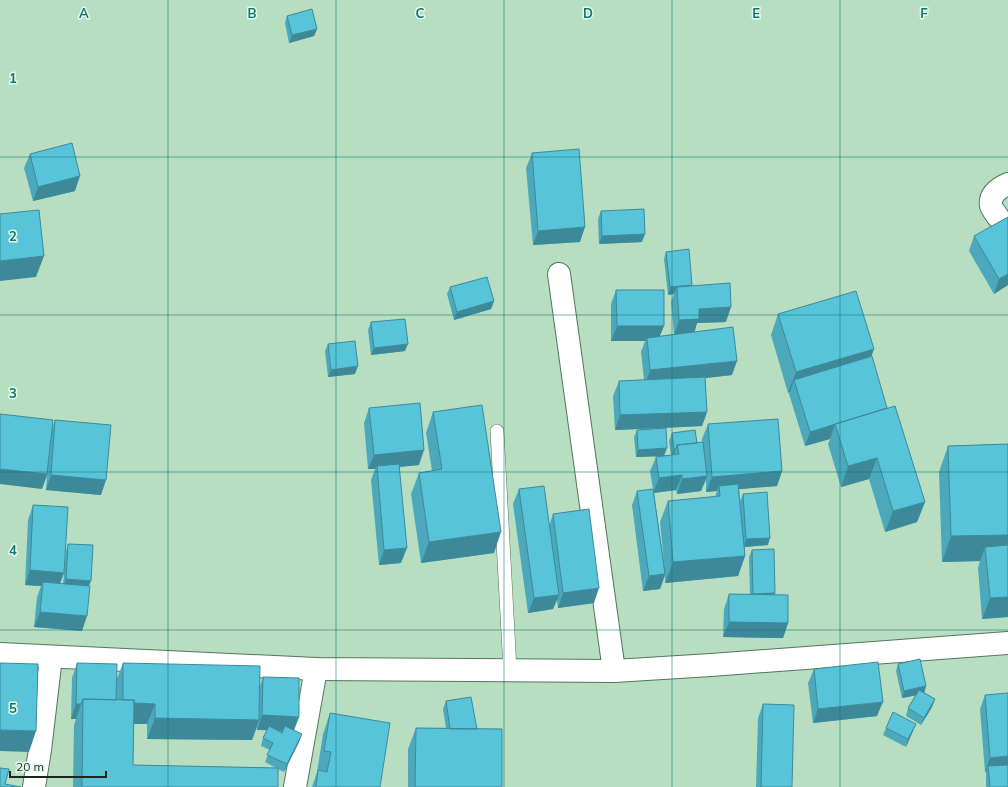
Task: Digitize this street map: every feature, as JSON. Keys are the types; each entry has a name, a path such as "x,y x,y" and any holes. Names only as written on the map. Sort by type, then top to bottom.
{"main road":[{"path":"998,217 991,206 993,195 1000,187 1008,184"},
{"path":"560,274 614,671"},
{"path":"0,654 316,669 614,671 1008,642"},
{"path":"34,787 51,657"},
{"path":"295,787 316,669"}],"lane":[{"path":"497,431 510,670"}],"building":[{"path":"312,9 317,29 292,35 287,16"},
{"path":"72,143 80,176 38,187 30,154"},
{"path":"579,149 585,227 538,231 532,153"},
{"path":"644,209 645,234 602,236 601,211"},
{"path":"39,210 44,256 0,261 0,214"},
{"path":"1008,217 1008,274 999,279 974,236"},
{"path":"689,249 692,285 670,287 666,252"},
{"path":"487,277 494,301 457,312 450,287"},
{"path":"730,283 731,307 699,309 699,319 679,320 677,287"},
{"path":"616,290 664,290 664,326 617,326"},
{"path":"856,291 874,349 796,372 778,314"},
{"path":"405,319 408,344 374,348 371,322"},
{"path":"733,327 737,361 650,370 647,338"},
{"path":"355,341 358,366 331,370 328,344"},
{"path":"872,356 887,408 810,432 794,380"},
{"path":"705,377 707,412 620,415 619,381"},
{"path":"420,403 424,450 374,455 369,408"},
{"path":"482,405 501,532 429,542 419,473 442,469 433,412"},
{"path":"895,406 925,502 893,511 877,458 848,466 835,424"},
{"path":"0,414 53,420 47,474 0,469"},
{"path":"778,419 782,471 712,477 708,424"},
{"path":"55,420 111,425 106,480 51,475"},
{"path":"666,428 667,448 638,450 637,430"},
{"path":"695,430 697,443 677,445 676,449 674,449 672,433"},
{"path":"703,442 707,476 682,479 682,475 659,478 656,457 679,454 677,445"},
{"path":"1008,444 1008,535 951,536 948,446"},
{"path":"399,464 407,548 384,550 377,466"},
{"path":"738,484 745,556 673,562 668,501 720,496 719,486"},
{"path":"544,486 559,595 534,598 519,489"},
{"path":"653,489 665,574 649,576 637,491"},
{"path":"767,492 770,538 746,539 743,494"},
{"path":"33,505 68,507 64,573 30,570"},
{"path":"589,509 599,588 563,593 553,514"},
{"path":"68,544 93,545 91,581 66,579"},
{"path":"1008,545 1008,597 990,598 985,547"},
{"path":"774,549 775,593 753,594 752,550"},
{"path":"43,582 90,586 87,616 40,612"},
{"path":"729,594 788,595 788,623 729,622"},
{"path":"920,659 926,686 904,691 898,664"},
{"path":"878,662 883,702 818,709 814,669"},
{"path":"0,663 38,664 36,731 0,730"},
{"path":"77,663 117,664 116,700 83,699 81,704 76,704"},
{"path":"123,663 260,666 259,720 155,718 155,704 134,703 134,700 123,700"},
{"path":"263,677 299,678 299,717 262,715"},
{"path":"919,690 935,699 924,718 908,708"},
{"path":"1008,693 1008,756 990,758 985,695"},
{"path":"471,697 477,729 450,729 446,701"},
{"path":"83,699 134,700 133,765 278,768 278,787 82,787"},
{"path":"763,704 794,705 792,787 761,787"},
{"path":"893,712 916,724 908,739 886,728"},
{"path":"330,713 390,723 380,787 316,787 318,770 327,772 331,752 324,751"},
{"path":"269,726 282,733 285,726 302,734 287,764 267,755 273,743 263,738"},
{"path":"416,728 502,729 502,787 415,787"},
{"path":"1008,765 1008,787 990,787 988,766"},
{"path":"0,768 9,769 5,784 21,787 0,787"}]}
